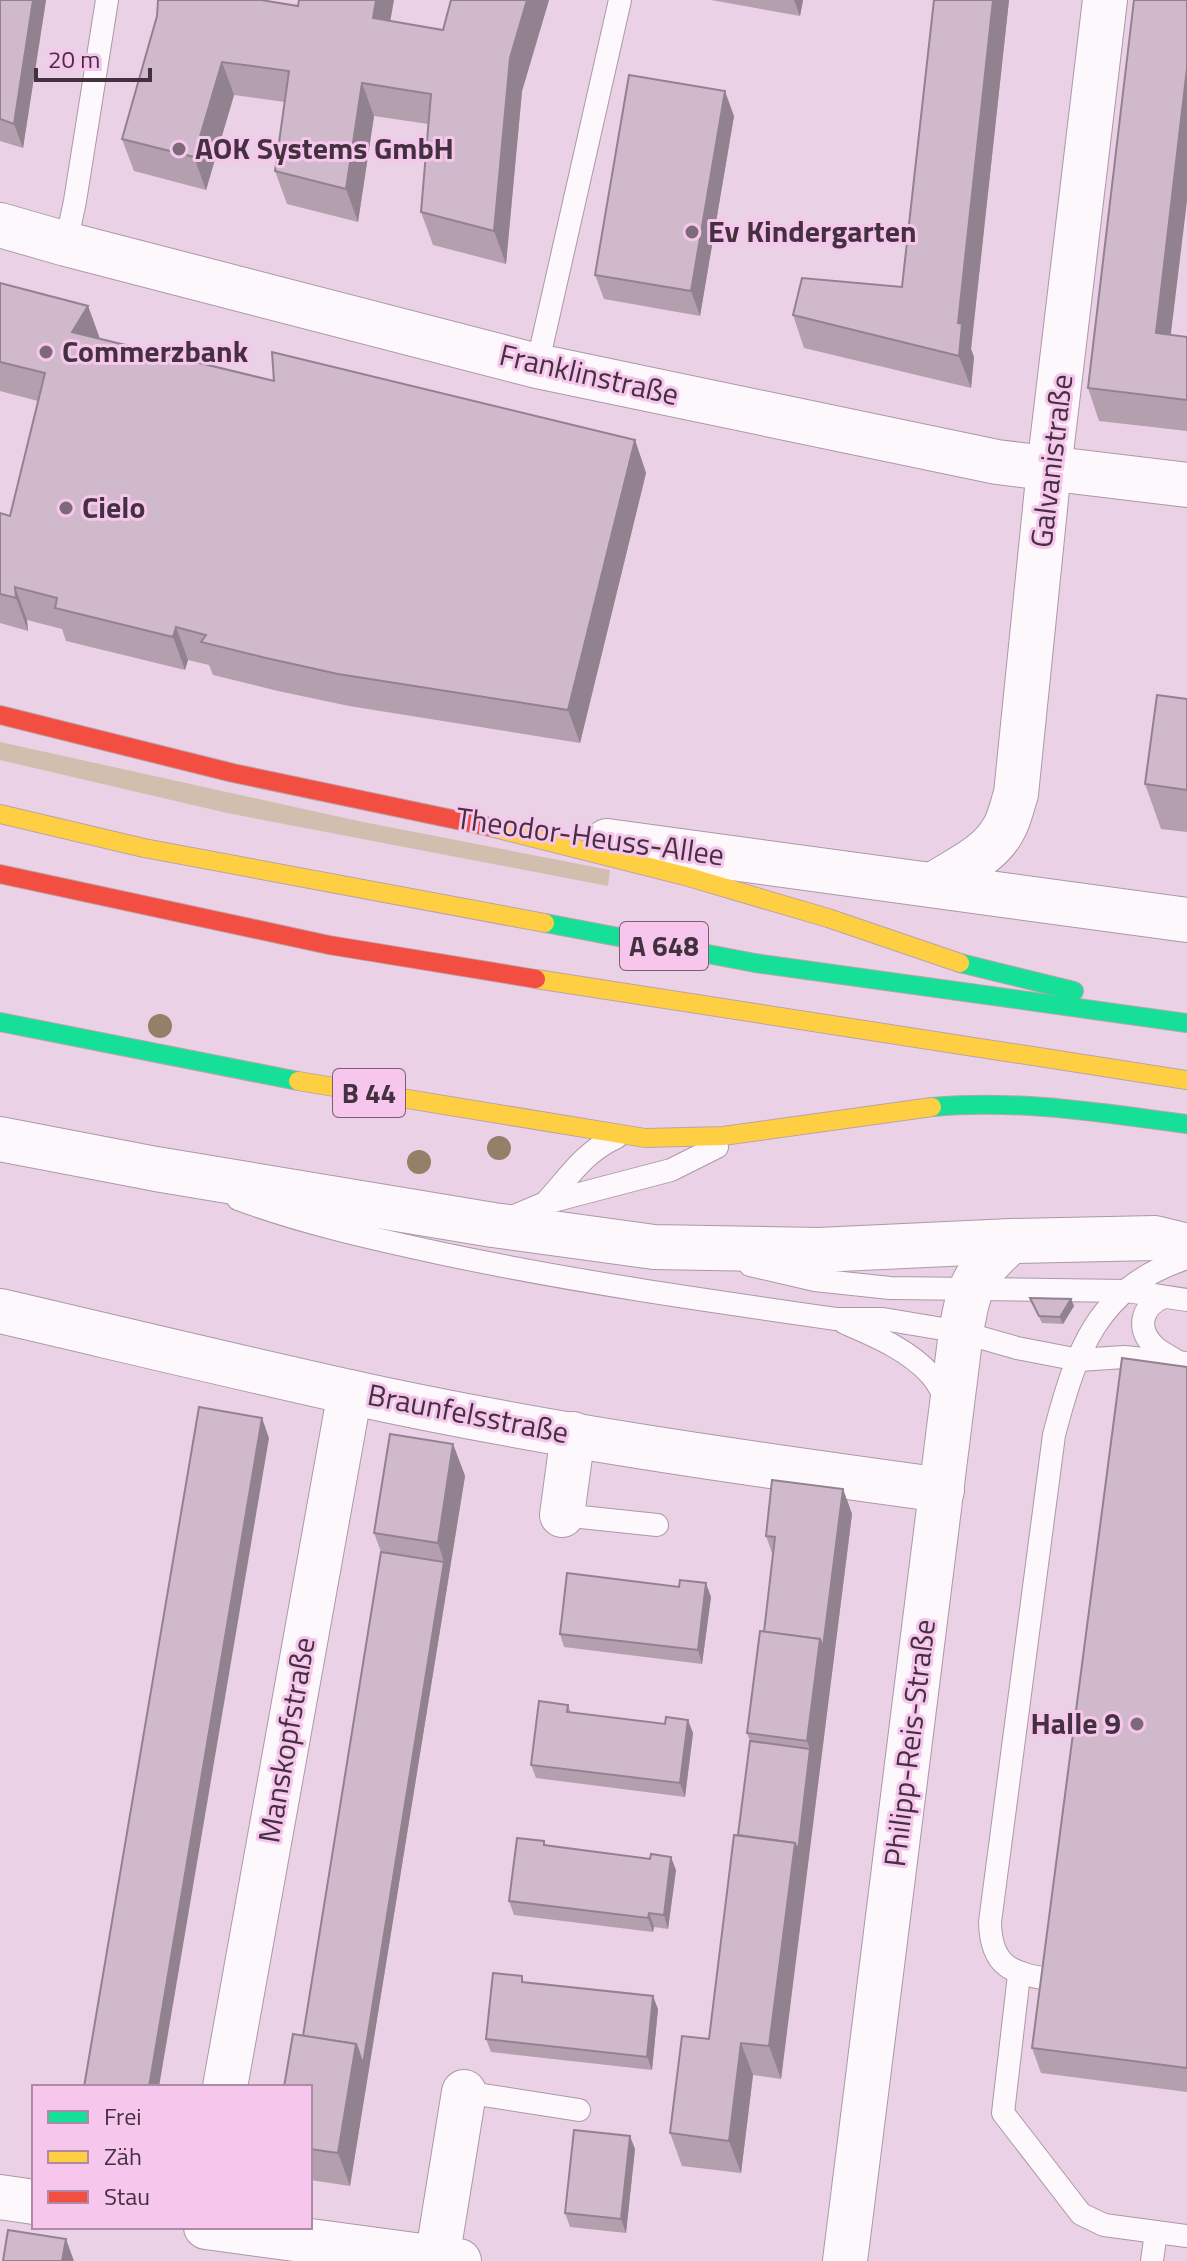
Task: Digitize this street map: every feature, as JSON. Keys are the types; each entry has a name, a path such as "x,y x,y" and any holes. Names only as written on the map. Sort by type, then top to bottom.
{"main road":[{"name":"Theodor-Heuss-Allee","path":"0,715 233,773 471,822"},
{"name":"A 648","path":"0,814 144,848 755,963 1187,1023"},
{"path":"471,822 685,876 828,918 956,962 1072,991 1187,1014"},
{"name":"A 648","path":"0,874 344,948 1187,1080"},
{"name":"B 44","path":"0,1022 259,1074 622,1135 686,1139 741,1135 959,1104 1035,1106 1187,1124"}],"street":[{"name":"Galvanistraße","path":"933,885 984,852 1004,829 1016,794 1049,469 1105,0"},
{"name":"Franklinstraße","path":"0,225 537,366 997,462 1187,485"},
{"name":"Theodor-Heuss-Allee","path":"471,822 1187,920"},
{"path":"0,1139 156,1169 493,1225 654,1247 819,1250 1155,1238 1187,1246"},
{"name":"Philipp-Reis-Straße","path":"845,2261 961,1332 969,1290 987,1262 1011,1241"},
{"name":"Braunfelsstraße","path":"0,1311 350,1392 573,1434 853,1479 942,1490"},
{"name":"Manskopfstraße","path":"225,2085 350,1392"},
{"path":"562,1515 573,1434"},
{"path":"217,2229 363,2255 448,2260 464,2092"},
{"path":"0,2197 32,2202"}],"lane":[{"path":"66,244 107,0"},
{"path":"537,366 620,0"},
{"path":"545,1203 585,1155 622,1135"},
{"path":"493,1225 545,1203 671,1170 741,1135"},
{"path":"156,1169 286,1217 523,1271 836,1319 883,1319 961,1332 1017,1348 1079,1360 1124,1357 1183,1363"},
{"path":"654,1247 815,1280 890,1288 1127,1291 1187,1300"},
{"path":"1053,1980 1019,1975 1002,1963 991,1945 990,1922 1054,1435 1065,1393 1088,1335 1104,1311 1148,1273 1187,1258"},
{"path":"1164,1297 1150,1303 1144,1313 1144,1327 1154,1346 1183,1363"},
{"path":"836,1319 879,1338 912,1359 932,1376 952,1409"},
{"path":"562,1515 657,1525"},
{"path":"1019,1975 1003,2113 1081,2214 1104,2225 1187,2236"},
{"path":"464,2092 579,2110"},
{"path":"1152,2261 1156,2232"}],"shaded area":[{"path":"0,742 363,822 610,870 608,886 227,813 0,760"}],"building":[{"path":"0,0 33,0 14,124 0,119"},
{"name":"AOK Systems GmbH","path":"158,0 261,0 298,6 299,0 376,0 373,18 443,30 451,0 527,0 510,58 494,231 421,212 431,94 362,83 346,189 275,171 289,71 222,62 194,157 122,139 157,16"},
{"path":"934,0 993,0 958,323 962,324 959,356 793,315 802,278 902,287"},
{"path":"1134,0 1187,0 1187,68 1156,333 1187,337 1187,400 1088,388"},
{"path":"629,75 725,91 691,291 595,275"},
{"path":"0,283 88,306 72,332 274,381 272,352 635,440 568,710 338,674 201,642 206,635 176,627 173,637 55,608 57,598 15,587 16,598 0,594 0,513 10,516 45,373 0,362"},
{"path":"1157,695 1187,699 1187,790 1145,784"},
{"path":"1030,1298 1071,1299 1060,1317 1039,1316"},
{"name":"Halle 9","path":"1122,1358 1187,1367 1187,2068 1032,2048"},
{"path":"199,1407 262,1418 149,2085 84,2085"},
{"path":"390,1434 453,1444 438,1543 374,1533"},
{"path":"772,1480 843,1489 823,1647 820,1639 764,1632 775,1537 766,1536"},
{"path":"381,1552 444,1562 363,2064 356,2044 303,2036"},
{"path":"567,1573 679,1587 680,1580 706,1583 698,1650 560,1634"},
{"path":"760,1631 820,1639 807,1741 747,1733"},
{"path":"539,1701 568,1705 567,1712 665,1724 666,1717 688,1720 680,1783 531,1765"},
{"path":"750,1741 810,1749 798,1851 795,1843 738,1835"},
{"path":"734,1835 795,1843 769,2046 741,2043 729,2141 670,2133 682,2036 709,2039"},
{"path":"517,1838 544,1841 544,1845 650,1859 651,1854 671,1857 664,1915 649,1913 648,1918 509,1901"},
{"path":"493,1973 522,1976 522,1982 653,1996 647,2057 486,2039"},
{"path":"293,2034 356,2044 338,2153 312,2149 312,2085 284,2085"},
{"path":"574,2130 630,2136 621,2219 565,2213"},
{"path":"8,2230 66,2239 62,2261 3,2261"}],"traffic: fast":[{"path":"545,923 755,963 1187,1023"},
{"path":"960,963 1074,991"},
{"path":"0,1022 298,1081"},
{"path":"932,1107 1028,1106 1187,1124"}],"traffic: slow":[{"path":"0,814 144,848 545,923"},
{"path":"490,827 685,876 828,918 960,963"},
{"path":"536,979 1187,1080"},
{"path":"298,1081 645,1138 723,1136 932,1107"}],"traffic: jam":[{"path":"0,715 233,773 490,827"},
{"path":"0,874 329,945 536,979"}],"place":[{"name":"AOK Systems GmbH","path":"179,149"},
{"name":"Ev Kindergarten","path":"692,232"},
{"name":"Commerzbank","path":"46,352"},
{"name":"Cielo","path":"66,508"},
{"name":"Halle 9","path":"1137,1724"}]}
